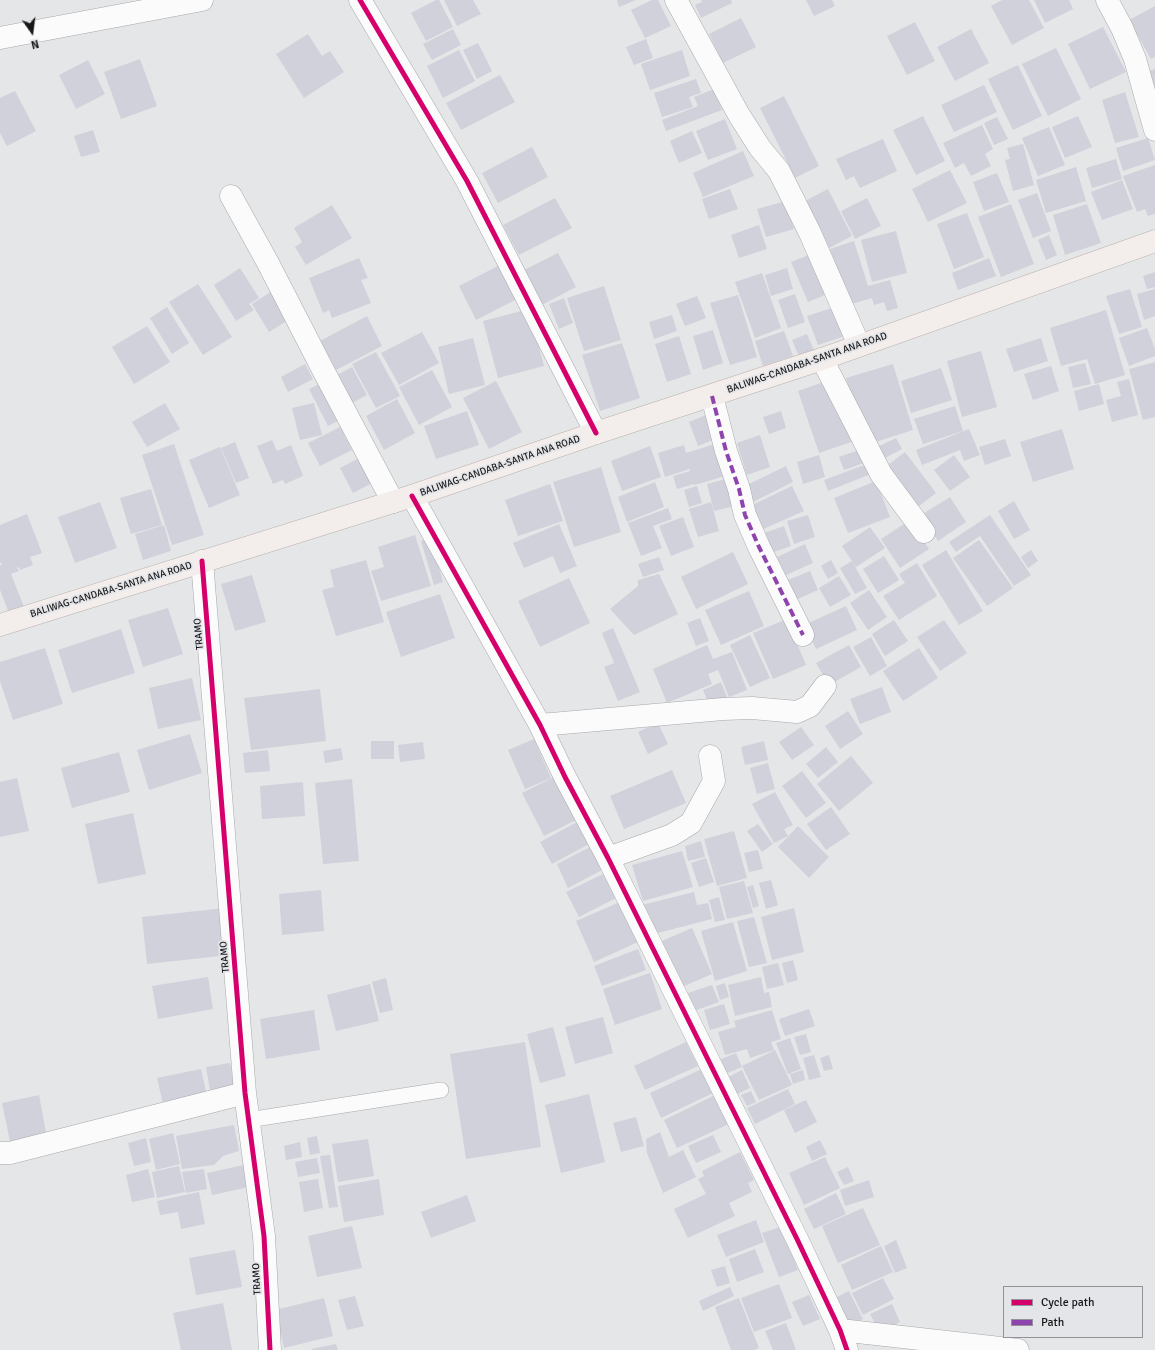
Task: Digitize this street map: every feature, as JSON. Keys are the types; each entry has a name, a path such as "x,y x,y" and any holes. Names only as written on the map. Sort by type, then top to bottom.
{"main road":[{"name":"BALIWAG-CANDABA-SANTA ANA ROAD","path":"0,625 403,499 596,433 822,359 1155,241"}],"street":[{"path":"0,38 202,0"},
{"path":"360,0 467,181 596,433"},
{"path":"676,0 738,115 760,148 779,171 810,233 859,346"},
{"path":"1107,0 1122,28 1134,59 1155,130"},
{"path":"231,196 268,263 322,368 540,725 565,777 608,858 797,1239 843,1340 1018,1350"},
{"path":"822,359 881,474 924,532"},
{"path":"712,396 726,451 739,489 745,515 759,547 803,635"},
{"name":"TRAMO","path":"202,561 245,1094 264,1236 270,1350"},
{"path":"540,725 723,709 752,708 797,712 810,706 825,686"},
{"path":"608,858 672,835 691,823 714,781 710,756"},
{"path":"0,1153 10,1153 245,1094"}],"lane":[{"path":"248,1120 441,1090"}],"building":[{"path":"436,0 439,0 453,27 426,41 411,13"},
{"path":"444,0 473,0 481,14 457,26"},
{"path":"617,0 636,0 619,7"},
{"path":"652,0 658,0 671,26 645,38 631,10"},
{"path":"701,0 731,0 732,3 701,18 695,5 702,2"},
{"path":"806,0 832,0 835,6 814,16"},
{"path":"1002,0 1029,0 1044,28 1012,45 991,6"},
{"path":"1034,0 1069,0 1073,9 1045,23"},
{"path":"1155,6 1155,57 1151,59 1129,20"},
{"path":"741,18 756,47 723,63 709,34"},
{"path":"915,22 935,61 907,75 887,36"},
{"path":"1103,27 1126,72 1090,89 1068,44"},
{"path":"453,29 461,45 432,60 423,44"},
{"path":"971,29 989,63 955,81 937,47"},
{"path":"308,34 322,56 330,51 344,72 304,98 276,54"},
{"path":"646,39 653,58 634,65 626,47"},
{"path":"478,43 492,71 477,79 463,50"},
{"path":"1056,48 1081,99 1048,116 1022,64"},
{"path":"459,50 475,81 443,98 427,66"},
{"path":"682,50 690,76 650,90 641,64"},
{"path":"140,59 157,106 121,119 104,72"},
{"path":"88,60 105,94 76,109 59,75"},
{"path":"1018,65 1042,116 1013,130 988,79"},
{"path":"1155,69 1155,87 1149,71"},
{"path":"500,75 515,102 461,130 446,103"},
{"path":"696,79 701,93 689,97 693,107 662,117 654,93"},
{"path":"984,85 997,112 954,132 941,105"},
{"path":"714,89 722,110 666,131 662,120 698,106 694,97"},
{"path":"15,91 36,131 7,146 0,133 0,98"},
{"path":"1125,92 1139,137 1115,143 1102,100"},
{"path":"784,96 819,166 795,178 760,108"},
{"path":"923,116 945,161 916,175 893,130"},
{"path":"1078,116 1092,147 1065,158 1052,127"},
{"path":"997,117 1008,139 994,145 984,123"},
{"path":"725,119 737,149 708,160 696,131"},
{"path":"982,125 993,149 985,154 991,166 971,176 964,163 955,168 943,143"},
{"path":"1049,127 1065,165 1038,176 1022,138"},
{"path":"93,130 100,152 81,157 74,136"},
{"path":"692,131 702,153 679,163 670,141"},
{"path":"1148,138 1155,160 1123,171 1116,148"},
{"path":"883,139 897,171 860,188 854,176 846,180 836,159"},
{"path":"1023,144 1034,185 1013,191 1005,160 1010,159 1007,148"},
{"path":"532,147 548,177 498,203 482,173"},
{"path":"743,151 754,176 703,197 693,173"},
{"path":"1116,159 1122,179 1092,188 1086,168"},
{"path":"1155,165 1155,214 1148,216 1145,209 1137,212 1123,176"},
{"path":"1076,167 1086,201 1046,213 1036,180"},
{"path":"950,170 967,203 928,222 912,189"},
{"path":"997,173 1009,202 984,211 973,182"},
{"path":"1122,180 1133,209 1102,220 1091,192"},
{"path":"730,189 738,209 709,219 702,199"},
{"path":"828,189 852,236 829,248 805,201"},
{"path":"1037,193 1051,231 1033,238 1018,200"},
{"path":"555,198 572,228 519,255 503,225"},
{"path":"867,198 881,226 855,239 841,211"},
{"path":"786,201 794,229 766,237 757,209"},
{"path":"1011,204 1034,264 1001,277 978,217"},
{"path":"1087,204 1101,243 1065,255 1053,215"},
{"path":"332,205 352,238 306,265 295,247 302,242 294,228"},
{"path":"967,213 984,257 954,269 937,224"},
{"path":"759,225 767,249 739,258 731,235"},
{"path":"896,231 907,273 872,282 861,240"},
{"path":"1049,235 1057,255 1046,260 1038,240"},
{"path":"854,241 868,286 890,280 898,308 887,311 884,302 874,305 872,298 848,305 830,249"},
{"path":"816,252 832,292 808,302 791,262"},
{"path":"558,253 576,287 536,308 518,273"},
{"path":"359,258 368,278 361,280 371,303 332,318 329,310 323,313 309,278"},
{"path":"989,258 996,276 958,290 952,273"},
{"path":"500,265 517,299 476,320 459,286"},
{"path":"240,268 259,298 249,304 254,310 236,321 214,285"},
{"path":"787,268 793,289 771,296 765,275"},
{"path":"1155,272 1155,287 1147,289 1143,276"},
{"path":"762,273 781,328 755,338 735,282"},
{"path":"198,284 232,337 203,355 169,302"},
{"path":"604,286 621,340 584,351 567,298"},
{"path":"1130,289 1142,327 1119,334 1106,296"},
{"path":"1155,289 1155,316 1144,320 1137,294"},
{"path":"272,291 290,319 269,332 252,304"},
{"path":"795,294 805,322 788,328 778,300"},
{"path":"738,295 757,357 730,365 710,303"},
{"path":"697,296 706,318 685,326 676,304"},
{"path":"564,298 573,323 559,329 549,304"},
{"path":"167,307 189,343 172,354 150,318"},
{"path":"835,307 845,336 818,345 807,316"},
{"path":"529,309 544,366 498,378 483,321"},
{"path":"1106,310 1125,375 1095,384 1087,359 1061,366 1050,328"},
{"path":"672,315 677,331 654,339 649,322"},
{"path":"367,316 382,346 336,370 320,341"},
{"path":"147,326 170,362 134,384 112,347"},
{"path":"1147,328 1155,349 1155,356 1129,366 1119,338"},
{"path":"713,330 723,363 703,370 693,336"},
{"path":"784,331 793,356 763,366 755,341"},
{"path":"422,332 439,363 399,385 381,353"},
{"path":"807,334 815,353 800,359 792,340"},
{"path":"679,336 691,374 667,382 655,344"},
{"path":"473,338 485,385 449,394 438,347"},
{"path":"1041,338 1048,361 1014,372 1006,349"},
{"path":"622,343 640,398 600,411 582,355"},
{"path":"981,351 997,407 962,417 947,361"},
{"path":"376,352 400,396 376,408 352,364"},
{"path":"1155,362 1155,417 1143,420 1129,369"},
{"path":"1085,363 1091,384 1073,388 1068,367"},
{"path":"305,364 313,379 288,392 281,377"},
{"path":"893,364 913,430 866,445 846,378"},
{"path":"1051,366 1059,391 1033,400 1024,374"},
{"path":"352,367 367,395 352,403 337,375"},
{"path":"941,368 952,400 911,413 901,381"},
{"path":"432,370 452,407 419,425 399,387"},
{"path":"832,379 854,441 819,453 798,391"},
{"path":"1129,379 1138,415 1112,422 1106,400 1121,396 1117,382"},
{"path":"496,381 522,432 489,449 463,398"},
{"path":"323,382 342,419 328,426 309,389"},
{"path":"1099,384 1104,404 1079,411 1074,391"},
{"path":"397,399 415,433 384,450 366,416"},
{"path":"165,403 180,429 147,447 132,422"},
{"path":"314,403 322,435 300,440 292,408"},
{"path":"955,406 963,431 923,444 914,419"},
{"path":"467,411 479,445 436,459 424,426"},
{"path":"781,411 786,428 769,434 763,417"},
{"path":"711,413 720,437 698,446 689,422"},
{"path":"340,427 352,450 320,466 308,443"},
{"path":"969,429 980,455 964,461 960,450 922,465 916,450"},
{"path":"1062,429 1074,469 1033,482 1020,442"},
{"path":"760,435 770,467 747,475 737,443"},
{"path":"896,438 902,449 881,460 875,448"},
{"path":"1005,439 1011,456 985,465 979,447"},
{"path":"272,440 277,451 291,445 303,476 285,484 283,480 273,484 257,446"},
{"path":"235,442 249,478 236,483 221,448"},
{"path":"174,444 204,535 172,545 142,455"},
{"path":"715,444 725,476 677,489 673,476 690,471 690,469 665,477 658,453 684,445 686,453"},
{"path":"650,446 661,477 622,491 611,461"},
{"path":"220,447 240,495 209,508 189,460"},
{"path":"859,450 864,463 844,470 839,457"},
{"path":"905,452 936,493 915,509 884,468"},
{"path":"819,455 825,477 803,484 797,462"},
{"path":"954,455 970,477 950,491 934,470"},
{"path":"363,456 376,481 353,493 340,468"},
{"path":"867,464 871,474 828,491 824,480"},
{"path":"786,466 793,482 751,503 743,487"},
{"path":"601,467 621,532 574,547 553,482"},
{"path":"733,477 739,505 714,511 707,484"},
{"path":"876,481 890,517 848,533 834,498"},
{"path":"655,482 664,507 627,522 618,497"},
{"path":"550,484 563,521 518,536 505,500"},
{"path":"697,486 702,503 689,507 684,490"},
{"path":"792,486 804,511 759,531 748,507"},
{"path":"151,489 162,525 131,534 120,498"},
{"path":"950,497 966,522 938,541 921,515"},
{"path":"1014,501 1030,530 1014,539 998,511"},
{"path":"100,502 117,548 75,563 58,517"},
{"path":"711,502 719,531 698,537 689,509"},
{"path":"668,508 672,519 653,526 662,548 641,556 628,523"},
{"path":"27,514 42,553 30,557 33,565 20,570 19,567 17,568 19,571 11,574 26,612 11,618 0,590 0,565 2,565 0,561 0,525"},
{"path":"808,515 815,537 794,544 787,521"},
{"path":"990,515 1031,575 1014,586 980,536 956,552 949,542"},
{"path":"683,517 694,547 671,556 659,526"},
{"path":"910,520 929,549 900,568 881,539"},
{"path":"559,524 577,566 560,573 553,556 524,568 513,543"},
{"path":"164,525 171,551 143,560 135,534"},
{"path":"784,526 791,546 771,553 764,533"},
{"path":"870,527 885,548 856,567 842,546"},
{"path":"415,535 431,586 381,601 371,571 384,567 378,547"},
{"path":"431,538 443,582 434,585 421,541"},
{"path":"979,540 1013,588 987,606 953,558"},
{"path":"805,544 813,563 786,575 777,557"},
{"path":"946,550 983,611 959,625 922,565"},
{"path":"1031,550 1038,561 1028,568 1021,557"},
{"path":"733,552 748,584 696,609 681,577"},
{"path":"884,556 899,580 878,593 863,569"},
{"path":"659,557 664,570 643,577 638,564"},
{"path":"366,560 384,622 336,636 322,590 334,587 330,570"},
{"path":"831,560 838,573 828,579 821,566"},
{"path":"852,561 867,588 855,594 840,568"},
{"path":"917,563 937,596 899,620 883,596 905,583 899,574"},
{"path":"810,571 818,590 791,602 783,582"},
{"path":"659,574 678,614 634,635 610,609 638,586 638,580"},
{"path":"252,575 266,622 235,631 221,584"},
{"path":"839,576 851,595 830,607 819,588"},
{"path":"569,578 590,623 540,647 518,601"},
{"path":"869,590 887,617 868,630 850,603"},
{"path":"749,591 764,626 721,645 705,610"},
{"path":"440,594 455,638 401,657 386,612"},
{"path":"846,606 857,630 816,649 804,625"},
{"path":"168,608 183,654 143,667 128,620"},
{"path":"700,618 709,641 696,646 687,623"},
{"path":"787,619 806,665 773,679 753,633"},
{"path":"894,620 908,641 885,656 872,634"},
{"path":"944,620 967,653 940,671 917,637"},
{"path":"613,628 640,692 618,701 604,667 614,663 602,633"},
{"path":"121,629 135,673 72,693 58,650"},
{"path":"750,635 770,678 750,687 730,645"},
{"path":"871,637 887,666 870,676 853,647"},
{"path":"707,645 713,659 732,652 747,690 729,697 718,670 708,674 712,684 667,703 653,669"},
{"path":"849,645 861,667 829,685 816,663"},
{"path":"45,648 63,704 13,720 0,681 0,662"},
{"path":"919,648 938,678 903,701 883,671"},
{"path":"192,678 201,720 158,729 149,688"},
{"path":"721,682 728,700 710,707 703,690"},
{"path":"882,687 891,712 860,724 850,699"},
{"path":"320,689 326,741 251,750 244,698"},
{"path":"848,711 863,734 840,749 825,726"},
{"path":"658,723 668,744 648,754 638,732"},
{"path":"801,727 814,745 792,760 779,742"},
{"path":"190,734 202,773 149,790 137,750"},
{"path":"534,739 551,778 525,789 508,750"},
{"path":"371,741 394,741 394,759 371,759"},
{"path":"764,741 768,760 745,765 741,747"},
{"path":"423,742 425,759 400,762 398,745"},
{"path":"826,747 838,762 818,778 806,764"},
{"path":"341,748 343,760 325,763 323,751"},
{"path":"268,750 270,771 245,773 243,753"},
{"path":"119,752 130,792 72,808 61,768"},
{"path":"851,756 873,783 839,811 817,784"},
{"path":"768,763 775,789 757,794 750,768"},
{"path":"672,770 686,803 624,829 610,796"},
{"path":"802,771 826,803 806,818 782,786"},
{"path":"554,777 576,820 544,836 522,793"},
{"path":"17,778 29,831 0,837 0,782"},
{"path":"352,779 359,861 323,864 315,783"},
{"path":"303,782 305,816 262,819 260,786"},
{"path":"775,792 793,825 784,829 788,836 774,843 752,804"},
{"path":"831,807 850,834 826,850 807,824"},
{"path":"133,813 146,874 98,884 85,824"},
{"path":"579,821 591,843 552,864 540,842"},
{"path":"758,824 773,844 762,852 747,831"},
{"path":"798,826 829,857 809,878 778,847"},
{"path":"734,831 747,878 717,886 704,839"},
{"path":"701,841 705,857 688,861 685,846"},
{"path":"590,847 602,870 568,888 557,864"},
{"path":"758,850 763,869 749,872 744,853"},
{"path":"682,851 693,887 643,901 632,865"},
{"path":"706,858 714,882 699,887 691,863"},
{"path":"603,874 616,898 579,917 566,892"},
{"path":"771,880 778,905 766,909 759,883"},
{"path":"744,881 753,913 727,919 719,887"},
{"path":"753,885 759,906 753,908 747,887"},
{"path":"321,890 324,931 282,935 279,894"},
{"path":"694,892 697,905 708,903 712,919 650,935 642,905"},
{"path":"719,897 725,920 715,922 709,900"},
{"path":"620,902 638,942 594,962 576,921"},
{"path":"225,908 229,955 147,964 142,917"},
{"path":"794,908 804,952 772,960 761,917"},
{"path":"754,917 767,963 749,967 737,921"},
{"path":"733,922 747,971 715,981 701,931"},
{"path":"692,928 712,974 682,987 662,941"},
{"path":"638,949 646,970 602,986 594,966"},
{"path":"793,960 798,980 787,983 782,963"},
{"path":"778,963 784,985 767,989 762,967"},
{"path":"650,973 662,1009 615,1025 603,989"},
{"path":"208,977 213,1009 158,1019 152,986"},
{"path":"761,977 764,993 769,992 772,1007 735,1016 728,985"},
{"path":"386,978 393,1010 380,1013 372,982"},
{"path":"725,983 729,997 720,1000 716,986"},
{"path":"370,984 379,1021 336,1031 327,995"},
{"path":"712,985 719,1002 694,1011 688,993"},
{"path":"724,1004 730,1024 710,1030 704,1010"},
{"path":"809,1009 815,1026 785,1036 779,1019"},
{"path":"314,1010 320,1050 266,1059 260,1019"},
{"path":"772,1010 781,1039 771,1042 774,1050 750,1058 747,1049 725,1055 718,1032 736,1027 734,1021"},
{"path":"603,1017 613,1053 575,1064 565,1027"},
{"path":"553,1027 566,1076 540,1083 527,1034"},
{"path":"806,1034 811,1052 800,1055 794,1037"},
{"path":"790,1038 801,1069 788,1074 776,1043"},
{"path":"525,1042 541,1147 466,1159 450,1054"},
{"path":"686,1042 698,1066 645,1090 634,1066"},
{"path":"775,1050 792,1085 759,1100 742,1066"},
{"path":"736,1053 742,1067 725,1074 719,1060"},
{"path":"814,1055 821,1077 809,1080 803,1058"},
{"path":"829,1055 833,1069 824,1071 820,1058"},
{"path":"230,1063 234,1086 210,1090 206,1067"},
{"path":"704,1068 715,1092 661,1118 650,1093"},
{"path":"201,1069 207,1096 163,1104 157,1078"},
{"path":"742,1070 750,1088 737,1094 728,1077"},
{"path":"803,1070 805,1080 793,1084 790,1074"},
{"path":"788,1089 795,1104 755,1124 747,1108"},
{"path":"751,1091 756,1102 747,1106 741,1095"},
{"path":"589,1094 605,1162 561,1173 545,1105"},
{"path":"39,1095 47,1138 11,1146 2,1103"},
{"path":"715,1095 729,1124 677,1148 664,1120"},
{"path":"806,1100 817,1122 795,1133 784,1110"},
{"path":"636,1117 644,1146 621,1152 613,1123"},
{"path":"234,1125 239,1151 223,1156 214,1165 182,1169 176,1136"},
{"path":"660,1132 669,1157 683,1150 696,1177 663,1193 647,1153 646,1139"},
{"path":"173,1133 180,1164 156,1170 149,1139"},
{"path":"713,1135 721,1152 696,1163 688,1146"},
{"path":"317,1136 320,1153 310,1155 307,1138"},
{"path":"146,1138 151,1162 134,1166 128,1143"},
{"path":"368,1139 374,1176 338,1182 332,1144"},
{"path":"820,1140 827,1154 812,1161 806,1147"},
{"path":"300,1142 302,1157 286,1160 284,1146"},
{"path":"740,1152 754,1180 748,1183 752,1192 729,1203 735,1216 688,1238 674,1209 706,1194 698,1179 704,1176 702,1171"},
{"path":"330,1155 338,1207 329,1208 320,1156"},
{"path":"825,1157 840,1188 804,1205 789,1173"},
{"path":"317,1158 320,1173 298,1177 295,1162"},
{"path":"244,1165 249,1187 212,1195 207,1173"},
{"path":"179,1166 185,1192 157,1198 152,1172"},
{"path":"848,1167 854,1181 844,1185 837,1172"},
{"path":"148,1169 155,1197 132,1202 126,1175"},
{"path":"204,1169 207,1189 186,1193 182,1172"},
{"path":"318,1179 323,1208 304,1212 299,1182"},
{"path":"379,1179 384,1215 344,1222 338,1186"},
{"path":"869,1180 874,1197 845,1206 840,1190"},
{"path":"199,1192 205,1224 181,1229 178,1212 160,1215 157,1201"},
{"path":"836,1193 846,1214 814,1229 804,1209"},
{"path":"467,1195 476,1221 431,1238 421,1212"},
{"path":"863,1208 880,1245 838,1263 822,1226"},
{"path":"756,1220 764,1242 726,1257 717,1235"},
{"path":"352,1226 362,1268 317,1277 308,1236"},
{"path":"781,1227 798,1270 779,1277 762,1233"},
{"path":"896,1240 907,1268 895,1273 884,1246"},
{"path":"881,1246 893,1272 852,1290 841,1265"},
{"path":"755,1249 764,1272 737,1282 729,1259"},
{"path":"235,1250 242,1287 196,1295 189,1258"},
{"path":"725,1266 730,1283 717,1287 711,1270"},
{"path":"883,1278 894,1299 863,1315 852,1293"},
{"path":"779,1284 792,1318 754,1332 741,1298"},
{"path":"730,1287 734,1296 703,1311 699,1301"},
{"path":"849,1291 863,1319 847,1327 833,1299"},
{"path":"809,1295 820,1319 803,1326 792,1302"},
{"path":"355,1296 364,1326 347,1330 338,1300"},
{"path":"324,1298 333,1336 284,1348 275,1310"},
{"path":"739,1298 759,1348 754,1350 731,1350 715,1307"},
{"path":"223,1303 232,1350 181,1350 173,1313"},
{"path":"892,1304 900,1322 879,1332 870,1314"},
{"path":"786,1323 796,1350 773,1350 765,1331"},
{"path":"336,1344 338,1350 311,1349"}],"marked path":[{"path":"712,396 726,451 739,489 745,515 759,547 803,635"}],"cycle path":[{"path":"360,0 467,181 596,433"},
{"path":"412,496 540,725 565,777 608,858 797,1239 840,1330 847,1350"},
{"path":"202,561 245,1093 264,1236 270,1350"}]}
